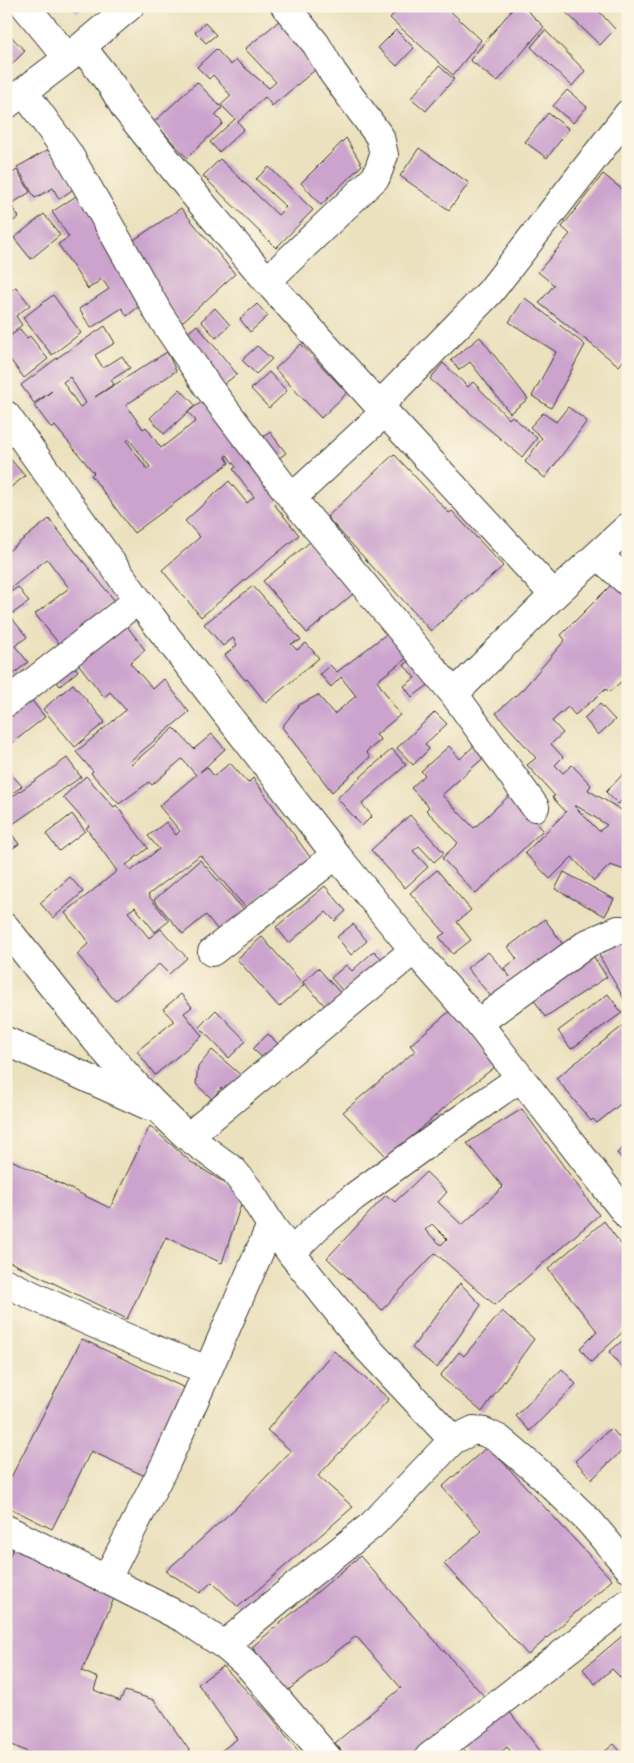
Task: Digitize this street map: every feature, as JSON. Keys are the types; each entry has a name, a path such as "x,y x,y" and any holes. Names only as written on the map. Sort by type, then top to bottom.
{"street":[{"path":"25,6 112,86 125,108 198,199 267,280 382,409 554,595"},
{"path":"130,6 15,99 68,153 179,346 292,498 454,694 535,807"},
{"path":"267,280 376,177 384,155 380,137 333,73 316,44 285,6"},
{"path":"292,498 382,409 490,292 628,114"},
{"path":"6,415 138,600 336,855 414,950 478,1023 628,1216"},
{"path":"454,694 554,595 628,527"},
{"path":"598,555 628,582"},
{"path":"6,703 138,600"},
{"path":"212,952 336,855"},
{"path":"6,928 93,1037 157,1109 188,1137 232,1170 250,1190 270,1225 368,1349 453,1440"},
{"path":"478,1023 588,943 618,930 628,930"},
{"path":"188,1137 414,950"},
{"path":"6,1040 157,1109"},
{"path":"291,1253 317,1227 355,1196 520,1078"},
{"path":"106,1580 166,1463 270,1225"},
{"path":"6,1283 113,1333 208,1370"},
{"path":"224,1646 372,1525 453,1440 474,1430 484,1432 499,1439 539,1473 589,1522 628,1567"},
{"path":"6,1529 185,1619 224,1646 249,1666 327,1757"},
{"path":"429,1757 628,1603"}],"building":[{"path":"71,6 85,6 77,13"},
{"path":"401,6 445,6 481,40 453,75 390,18"},
{"path":"515,6 523,6 544,27 497,82 470,60"},
{"path":"559,6 594,6 615,29 600,45"},
{"path":"279,21 302,46 315,70 272,106 265,97 238,122 244,129 219,152 210,142 235,119 221,105 231,96 213,75 209,79 197,67 216,49 231,65 236,60 269,88 276,82 245,49"},
{"path":"205,23 216,35 206,43 195,32"},
{"path":"396,30 414,48 397,66 378,48"},
{"path":"545,30 585,71 572,86 531,47"},
{"path":"6,31 25,51 8,68 6,67"},
{"path":"439,66 454,79 426,111 411,98"},
{"path":"197,82 222,108 215,115 223,123 187,158 154,122"},
{"path":"567,90 587,107 573,123 553,106"},
{"path":"548,113 569,129 547,158 525,142"},
{"path":"346,138 362,165 321,205 301,183"},
{"path":"53,147 75,188 59,199 53,188 35,198 17,167"},
{"path":"419,148 469,183 449,210 400,176"},
{"path":"220,159 278,215 286,207 256,179 269,167 313,210 276,248 203,176"},
{"path":"17,170 30,192 13,203 6,193 6,177"},
{"path":"603,174 628,194 628,355 619,366 539,303 554,285 538,272 570,234 562,227"},
{"path":"79,194 143,303 127,316 122,308 91,328 79,309 109,289 102,279 88,289 58,244 69,237 52,212"},
{"path":"6,197 19,217 6,226"},
{"path":"181,208 235,274 180,324 128,244"},
{"path":"44,214 60,235 31,259 14,238"},
{"path":"16,287 30,305 16,316 22,325 6,337 6,294"},
{"path":"53,295 81,333 52,355 23,318"},
{"path":"525,298 585,345 551,408 532,396 556,352 509,322"},
{"path":"257,304 268,316 250,332 240,319"},
{"path":"215,308 230,325 216,338 201,321"},
{"path":"197,325 237,374 219,388 180,339"},
{"path":"105,326 115,343 95,355 103,368 122,356 130,368 111,380 114,384 95,397 167,352 176,371 126,405 143,429 146,427 161,448 196,421 188,412 207,398 282,497 274,504 299,535 201,617 162,570 200,537 185,521 229,481 247,503 254,497 233,469 236,467 227,455 225,456 229,463 134,533 91,475 94,473 55,426 52,429 34,405 52,391 34,403 21,385","holes":["70,377 86,403 80,407 63,382","129,439 150,467 147,469 127,441"]},
{"path":"20,329 27,338 30,336 48,359 24,378 6,354 6,339"},
{"path":"480,337 528,399 510,413 470,362 459,370 451,360"},
{"path":"301,344 347,393 321,418 275,369"},
{"path":"257,346 272,359 256,374 242,360"},
{"path":"443,363 468,387 473,382 509,419 512,416 537,438 522,457 430,379"},
{"path":"269,372 287,391 269,408 251,389"},
{"path":"180,389 195,405 164,434 150,418"},
{"path":"568,407 587,421 545,478 525,462 542,438 530,427 543,413 556,422"},
{"path":"270,432 286,453 275,461 259,440"},
{"path":"6,454 25,476 6,491"},
{"path":"394,454 449,513 452,511 503,566 431,631 327,517"},
{"path":"49,519 115,601 60,645 35,614 69,588 47,559 6,592 6,553"},
{"path":"310,542 353,594 307,633 263,581"},
{"path":"616,580 628,591 628,676 609,692 606,689 575,715 568,707 552,721 563,733 551,744 563,757 555,765 563,773 572,765 591,785 588,790 628,814 628,871 610,865 594,881 572,857 550,879 525,853 566,812 552,797 555,796 527,765 536,758 496,713 523,689 565,640 561,635","holes":["574,806 607,825 599,831"]},
{"path":"253,586 301,640 291,644 297,650 306,643 319,658 266,703 225,655 237,645 233,638 223,646 204,624"},
{"path":"18,587 29,602 13,613 6,603 6,595"},
{"path":"6,611 27,637 15,646 28,662 11,676 6,670"},
{"path":"124,622 145,650 130,663 153,689 164,679 189,712 130,761 132,764 174,728 194,749 212,734 225,749 200,772 207,767 214,776 230,763 248,783 253,778 310,857 246,908 200,855 148,895 169,921 155,932 135,907 128,912 149,938 161,929 187,958 169,974 159,964 115,1001 77,954 89,943 65,913 117,871 86,828 89,826 63,797 86,776 114,807 116,805 148,848 126,865 131,871 159,849 148,836 166,822 176,835 180,831 159,806 196,775 182,759 152,785 149,782 119,804 91,773 93,771 76,752 126,710 110,692 104,697 76,661"},
{"path":"393,629 412,654 377,681 400,715 376,735 381,740 366,752 370,757 332,792 282,727 299,705 318,695 334,714 356,696 341,677 331,687 320,674 330,665 337,672"},
{"path":"414,657 431,683 412,697 404,686 415,678 404,665"},
{"path":"69,659 78,671 60,686 50,674"},
{"path":"73,684 105,722 75,747 43,709"},
{"path":"29,697 45,717 6,748 6,716"},
{"path":"600,704 615,720 598,735 584,718"},
{"path":"435,712 447,724 425,744 429,749 413,765 397,748"},
{"path":"479,741 490,752 442,795 474,828 510,795 543,830 476,894 442,858 458,843 426,810 429,807 411,788 425,775 421,771 449,746 460,759"},
{"path":"392,749 406,765 362,804 372,816 362,826 337,798"},
{"path":"67,758 81,777 7,828 19,844 6,853 6,801"},
{"path":"9,772 22,786 6,798 6,775"},
{"path":"625,772 628,775 628,794 618,804 606,792"},
{"path":"72,814 85,831 59,851 46,834"},
{"path":"410,815 444,853 434,862 419,846 413,851 428,867 405,888 371,850"},
{"path":"200,860 246,912 221,934 206,915 183,934 154,900"},
{"path":"437,870 471,910 457,922 471,940 453,954 439,937 445,933 410,893"},
{"path":"564,872 614,899 605,916 555,889"},
{"path":"70,877 83,892 53,918 40,903"},
{"path":"325,886 346,911 335,921 326,912 289,943 276,927"},
{"path":"545,919 564,946 494,1000 467,968 488,952 510,977 504,968 517,959 508,947"},
{"path":"353,924 367,941 351,955 337,937"},
{"path":"262,937 304,985 279,1007 237,959"},
{"path":"621,942 628,953 628,1006 599,955"},
{"path":"374,951 383,960 345,993 331,978 346,965 352,971"},
{"path":"593,956 607,977 545,1017 531,995"},
{"path":"318,968 343,996 328,1009 303,982"},
{"path":"181,994 192,1007 184,1013 202,1036 155,1075 137,1051 174,1021 163,1009"},
{"path":"608,994 622,1013 571,1049 558,1031"},
{"path":"216,1010 246,1041 229,1058 199,1027"},
{"path":"451,1010 496,1066 454,1099 388,1158 343,1112 415,1051 410,1045"},
{"path":"628,1022 628,1098 597,1123 593,1119 591,1121 556,1078"},
{"path":"268,1034 280,1046 266,1061 253,1049"},
{"path":"212,1050 243,1077 228,1094 221,1088 212,1099 196,1084 198,1067"},
{"path":"522,1109 599,1215 495,1305 435,1253 382,1310 327,1258 386,1195 395,1202 426,1172 447,1192 438,1202 462,1225 503,1187 467,1143","holes":["432,1224 447,1239 441,1245 425,1230"]},
{"path":"150,1126 191,1162 244,1195 222,1263 166,1237 127,1319 6,1260 6,1164 9,1159 110,1208"},
{"path":"628,1144 628,1165 617,1153"},
{"path":"604,1221 628,1254 628,1327 591,1362 580,1348 597,1331 548,1269"},
{"path":"460,1283 481,1305 437,1368 412,1348"},
{"path":"502,1311 534,1339 482,1412 440,1376 459,1352 464,1356"},
{"path":"628,1336 628,1374 609,1352"},
{"path":"82,1339 189,1390 145,1476 91,1451 52,1529 6,1506 6,1487"},
{"path":"334,1351 389,1399 318,1476 353,1507 238,1607 212,1582 200,1593 166,1571 238,1506 291,1451 267,1430"},
{"path":"562,1369 576,1384 530,1431 516,1416"},
{"path":"611,1428 627,1446 592,1479 575,1461"},
{"path":"488,1446 612,1580 528,1655 444,1564 482,1531 442,1487"},
{"path":"13,1549 115,1596 82,1671 98,1678 94,1690 120,1701 125,1691 154,1700 194,1757 38,1757 6,1742 6,1563"},
{"path":"360,1556 484,1696 413,1757 347,1757 335,1743 401,1688 356,1636 286,1692 252,1647"},
{"path":"628,1631 628,1685 612,1669 595,1684 583,1669"},
{"path":"223,1666 270,1715 303,1757 213,1757 237,1739 198,1684"},
{"path":"508,1710 545,1757 515,1757 507,1747 495,1757 470,1757 462,1747"},
{"path":"614,1744 625,1757 598,1757 609,1748"}]}
